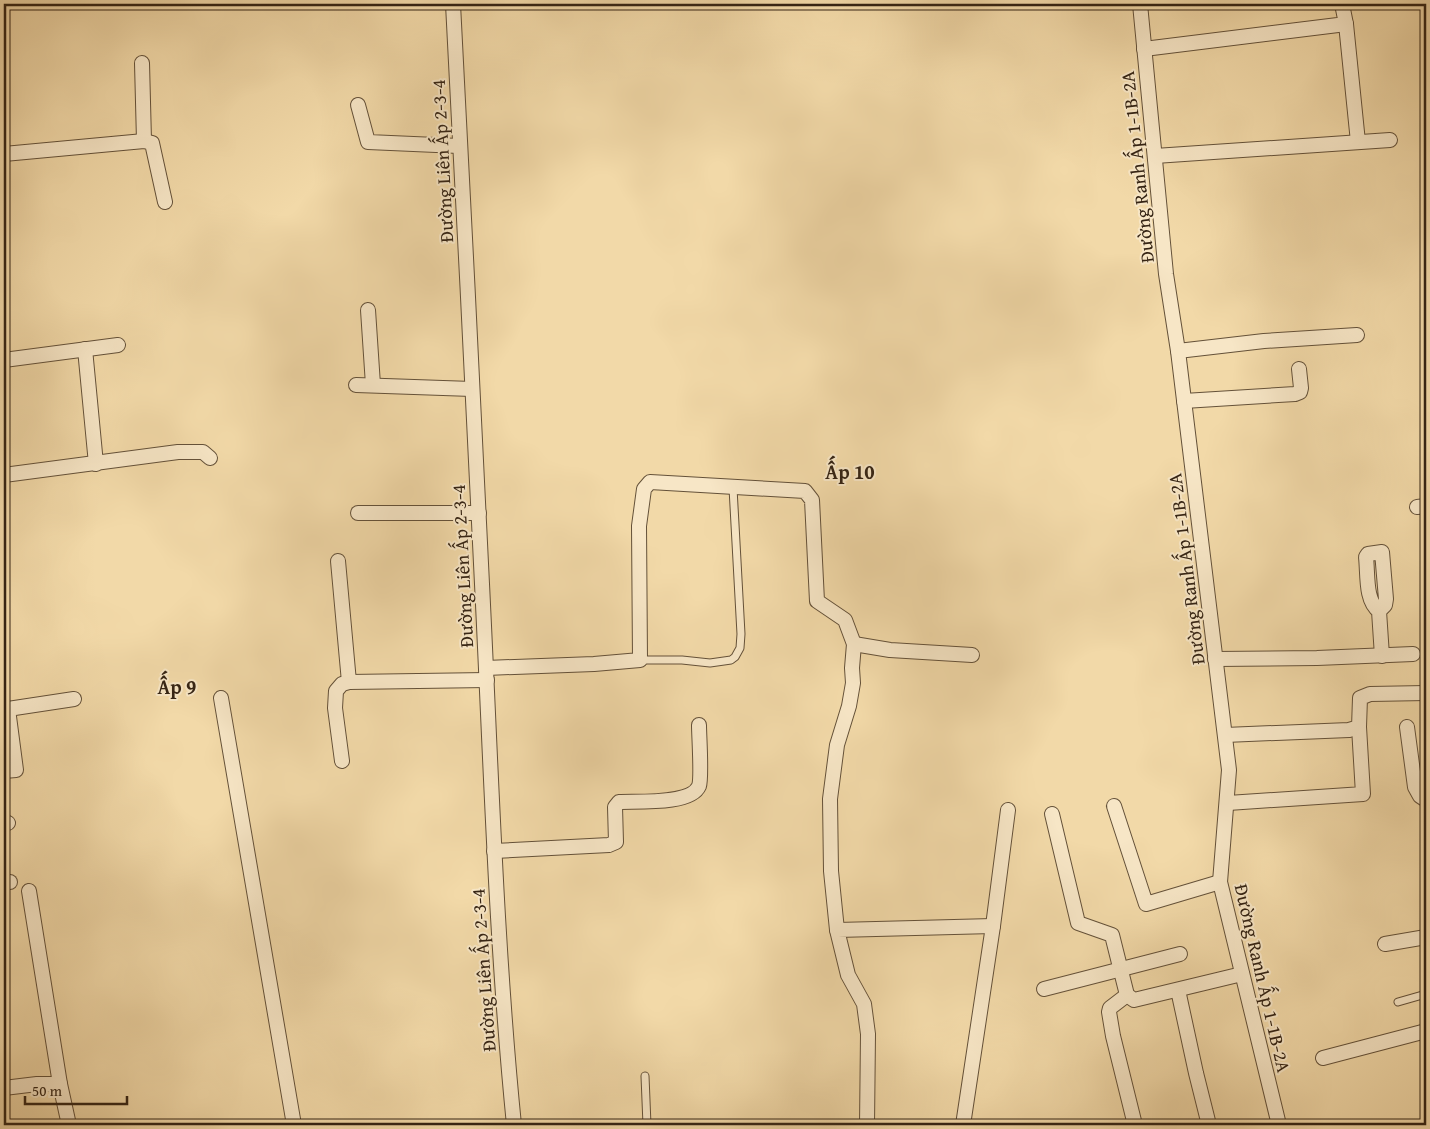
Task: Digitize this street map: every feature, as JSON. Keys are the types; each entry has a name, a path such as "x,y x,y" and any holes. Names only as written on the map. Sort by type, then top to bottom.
{"street":[{"name":"Đường Liên Ấp 2-3-4","path":"453,4 494,851 514,1125"},
{"name":"Đường Ranh Ấp 1-1B-2A","path":"1140,4 1166,274 1178,351 1229,770 1228,803 1220,882 1279,1125"},
{"path":"1342,4 1346,24 1358,142"},
{"path":"1144,49 1346,24"},
{"path":"142,63 144,141"},
{"path":"358,105 368,142 459,146"},
{"path":"1154,156 1390,140"},
{"path":"4,154 144,141 152,143 165,202"},
{"path":"368,310 373,385"},
{"path":"1178,351 1264,341 1357,335"},
{"path":"4,360 118,345"},
{"path":"85,349 96,464"},
{"path":"1184,401 1295,394 1300,392 1301,388 1299,369"},
{"path":"356,385 472,389"},
{"path":"4,476 194,451 203,452 210,458"},
{"path":"342,761 335,708 336,691 342,684 349,682 486,674 640,660 639,526 644,489 650,482 805,491 812,500 817,601 845,620 854,644 853,683 849,706 837,745 830,799 831,871 837,930 848,975 864,1004 867,1027 867,1125"},
{"path":"358,513 479,513"},
{"path":"338,561 349,682"},
{"path":"1379,611 1382,656"},
{"path":"854,644 890,650 972,655"},
{"path":"1215,659 1317,658 1413,654"},
{"path":"1228,803 1363,794 1359,727 1360,698 1370,694 1426,693"},
{"path":"221,698 294,1125"},
{"path":"4,771 16,770 8,709 74,699"},
{"path":"494,851 609,845 616,842 615,806 619,802 679,799 694,794 700,785 699,724"},
{"path":"1225,735 1349,730 1359,727"},
{"path":"1408,727 1415,787 1420,796 1426,800"},
{"path":"1114,806 1146,904 1220,882"},
{"path":"963,1125 993,926 1008,810"},
{"path":"1052,814 1078,923 1112,935 1128,994 1134,1000 1242,974"},
{"path":"29,891 60,1084 69,1125"},
{"path":"837,930 993,926"},
{"path":"1385,944 1426,937"},
{"path":"1044,990 1180,954"},
{"path":"1178,990 1209,1125"},
{"path":"1128,994 1110,1008 1110,1012 1113,1036 1135,1125"},
{"path":"1323,1058 1426,1031"},
{"path":"4,1088 37,1084 60,1084"}],"lane":[{"path":"640,660 682,660 710,663 731,660 738,652 741,634 733,488"},
{"path":"1398,1002 1426,994"},
{"path":"645,1076 647,1125"}],"district":[{"name":"Ấp 10","path":"850,472"},
{"name":"Ấp 9","path":"177,687"}]}
